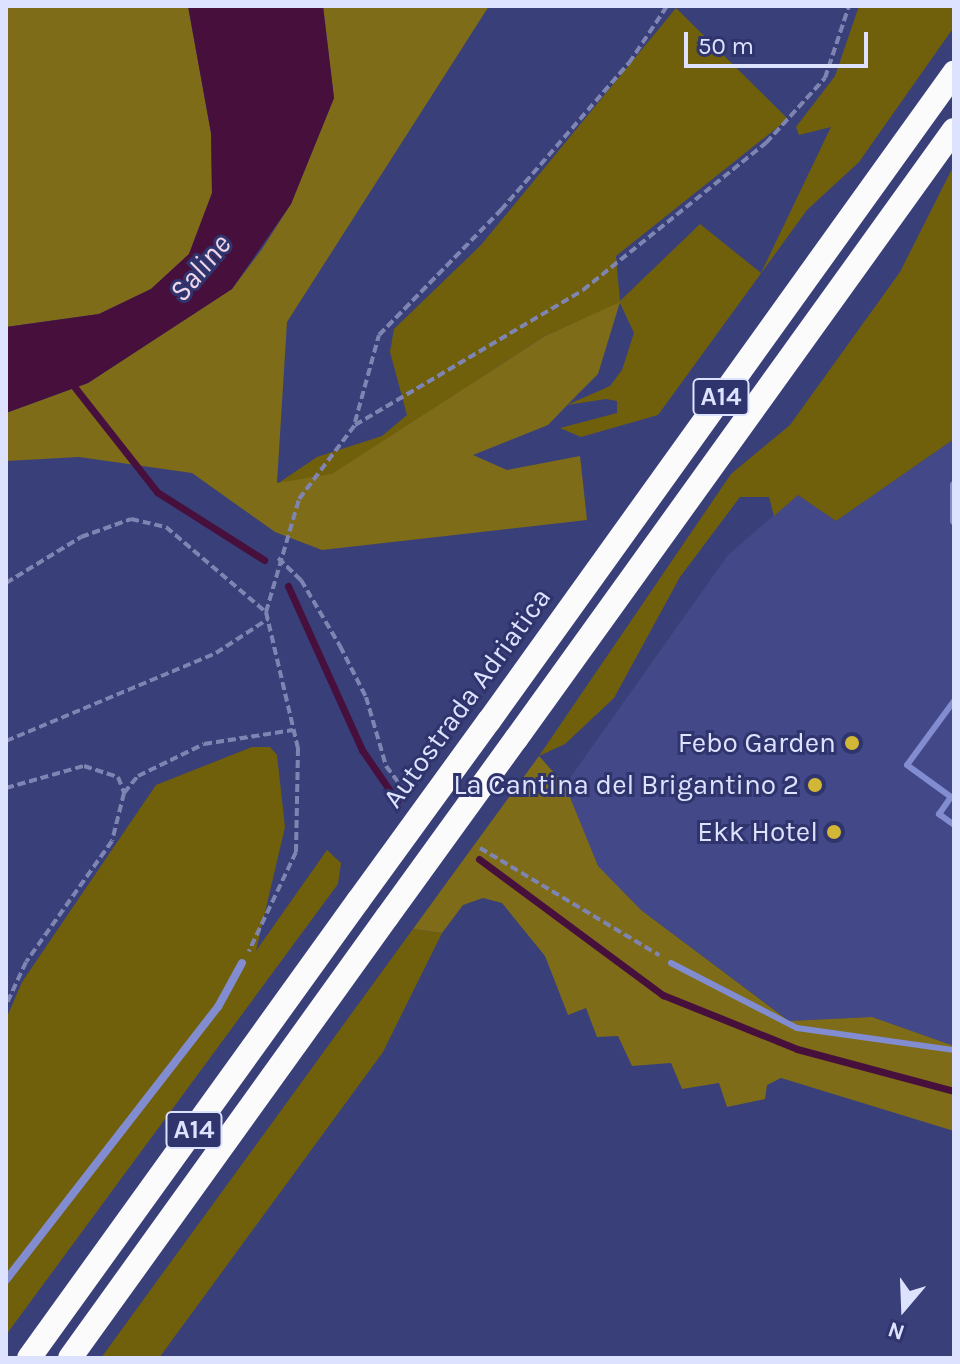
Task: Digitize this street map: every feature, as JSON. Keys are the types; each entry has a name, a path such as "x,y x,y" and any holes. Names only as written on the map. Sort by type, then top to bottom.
{"highway":[{"name":"Autostrada Adriatica","path":"29,1358 954,73"},
{"name":"A14","path":"70,1358 954,130"}],"street":[{"path":"954,485 954,521"},
{"path":"6,1280 218,1007 242,963"}],"lane":[{"path":"954,701 907,765 951,797 939,814 954,825"},
{"path":"671,963 797,1028 954,1050"}],"path":[{"path":"242,963 296,852 294,730 266,612 278,558 299,499 355,425 379,335 501,210 629,63 667,6"},
{"path":"355,425 571,298 766,143 825,78 849,6"},
{"path":"6,583 81,537 131,519 166,527 266,612"},
{"path":"278,558 301,580 340,646 366,697 386,766 407,795"},
{"path":"6,741 216,653 268,619"},
{"path":"6,1005 26,962 112,841 124,793 138,776 204,744 294,730"},
{"path":"6,788 84,766 118,777 124,793"},
{"path":"480,848 671,963"}],"shaded area":[{"path":"6,6 188,6 211,133 212,193 189,254 151,289 99,314 6,327"},
{"path":"323,6 489,6 287,322 277,483 332,474 545,336 620,302 598,374 548,425 473,455 507,470 580,456 587,520 322,550 275,532 192,473 79,457 6,461 6,413 88,383 232,289 262,249 291,204 334,98"},
{"path":"859,6 954,6 954,27 859,162 807,210 658,415 581,437 560,428 617,413 617,401 606,399 567,405 610,386 622,370 634,333 620,303 545,336 332,475 277,484 317,457 382,436 407,415 390,352 394,329 481,245 676,8 788,119 616,256 620,301 700,224 761,273 831,127 799,135 796,127 835,76"},
{"path":"954,165 954,439 836,521 798,495 774,516 769,497 740,497 680,577 614,698 565,744 539,756 731,474 790,425 900,272"},
{"path":"954,439 954,1046 872,1017 790,1021 641,910 597,866 565,785 728,555 798,494 836,521"},
{"path":"252,747 270,747 277,755 285,827 256,951 327,850 341,863 338,884 6,1335 6,1019 22,982 156,785"},
{"path":"539,756 565,785 598,866 641,910 789,1021 872,1017 954,1046 954,1131 781,1078 767,1085 765,1099 727,1107 719,1083 682,1089 671,1063 632,1066 618,1036 597,1037 586,1008 568,1015 545,956 502,903 483,898 463,905 442,933 413,929"},
{"path":"413,929 442,933 383,1052 159,1358 101,1358"}],"water":[{"name":"Saline","path":"188,6 323,6 334,98 291,204 232,289 88,383 6,413 6,327 99,314 151,289 189,254 212,193 211,133"}],"waterway":[{"path":"69,380 157,492 264,560"},
{"path":"288,586 362,750 397,801"},
{"path":"479,859 663,995 797,1049 954,1091"}],"place":[{"name":"Febo Garden","path":"852,743"},
{"name":"La Cantina del Brigantino 2","path":"815,785"},
{"name":"Ekk Hotel","path":"834,832"}]}
